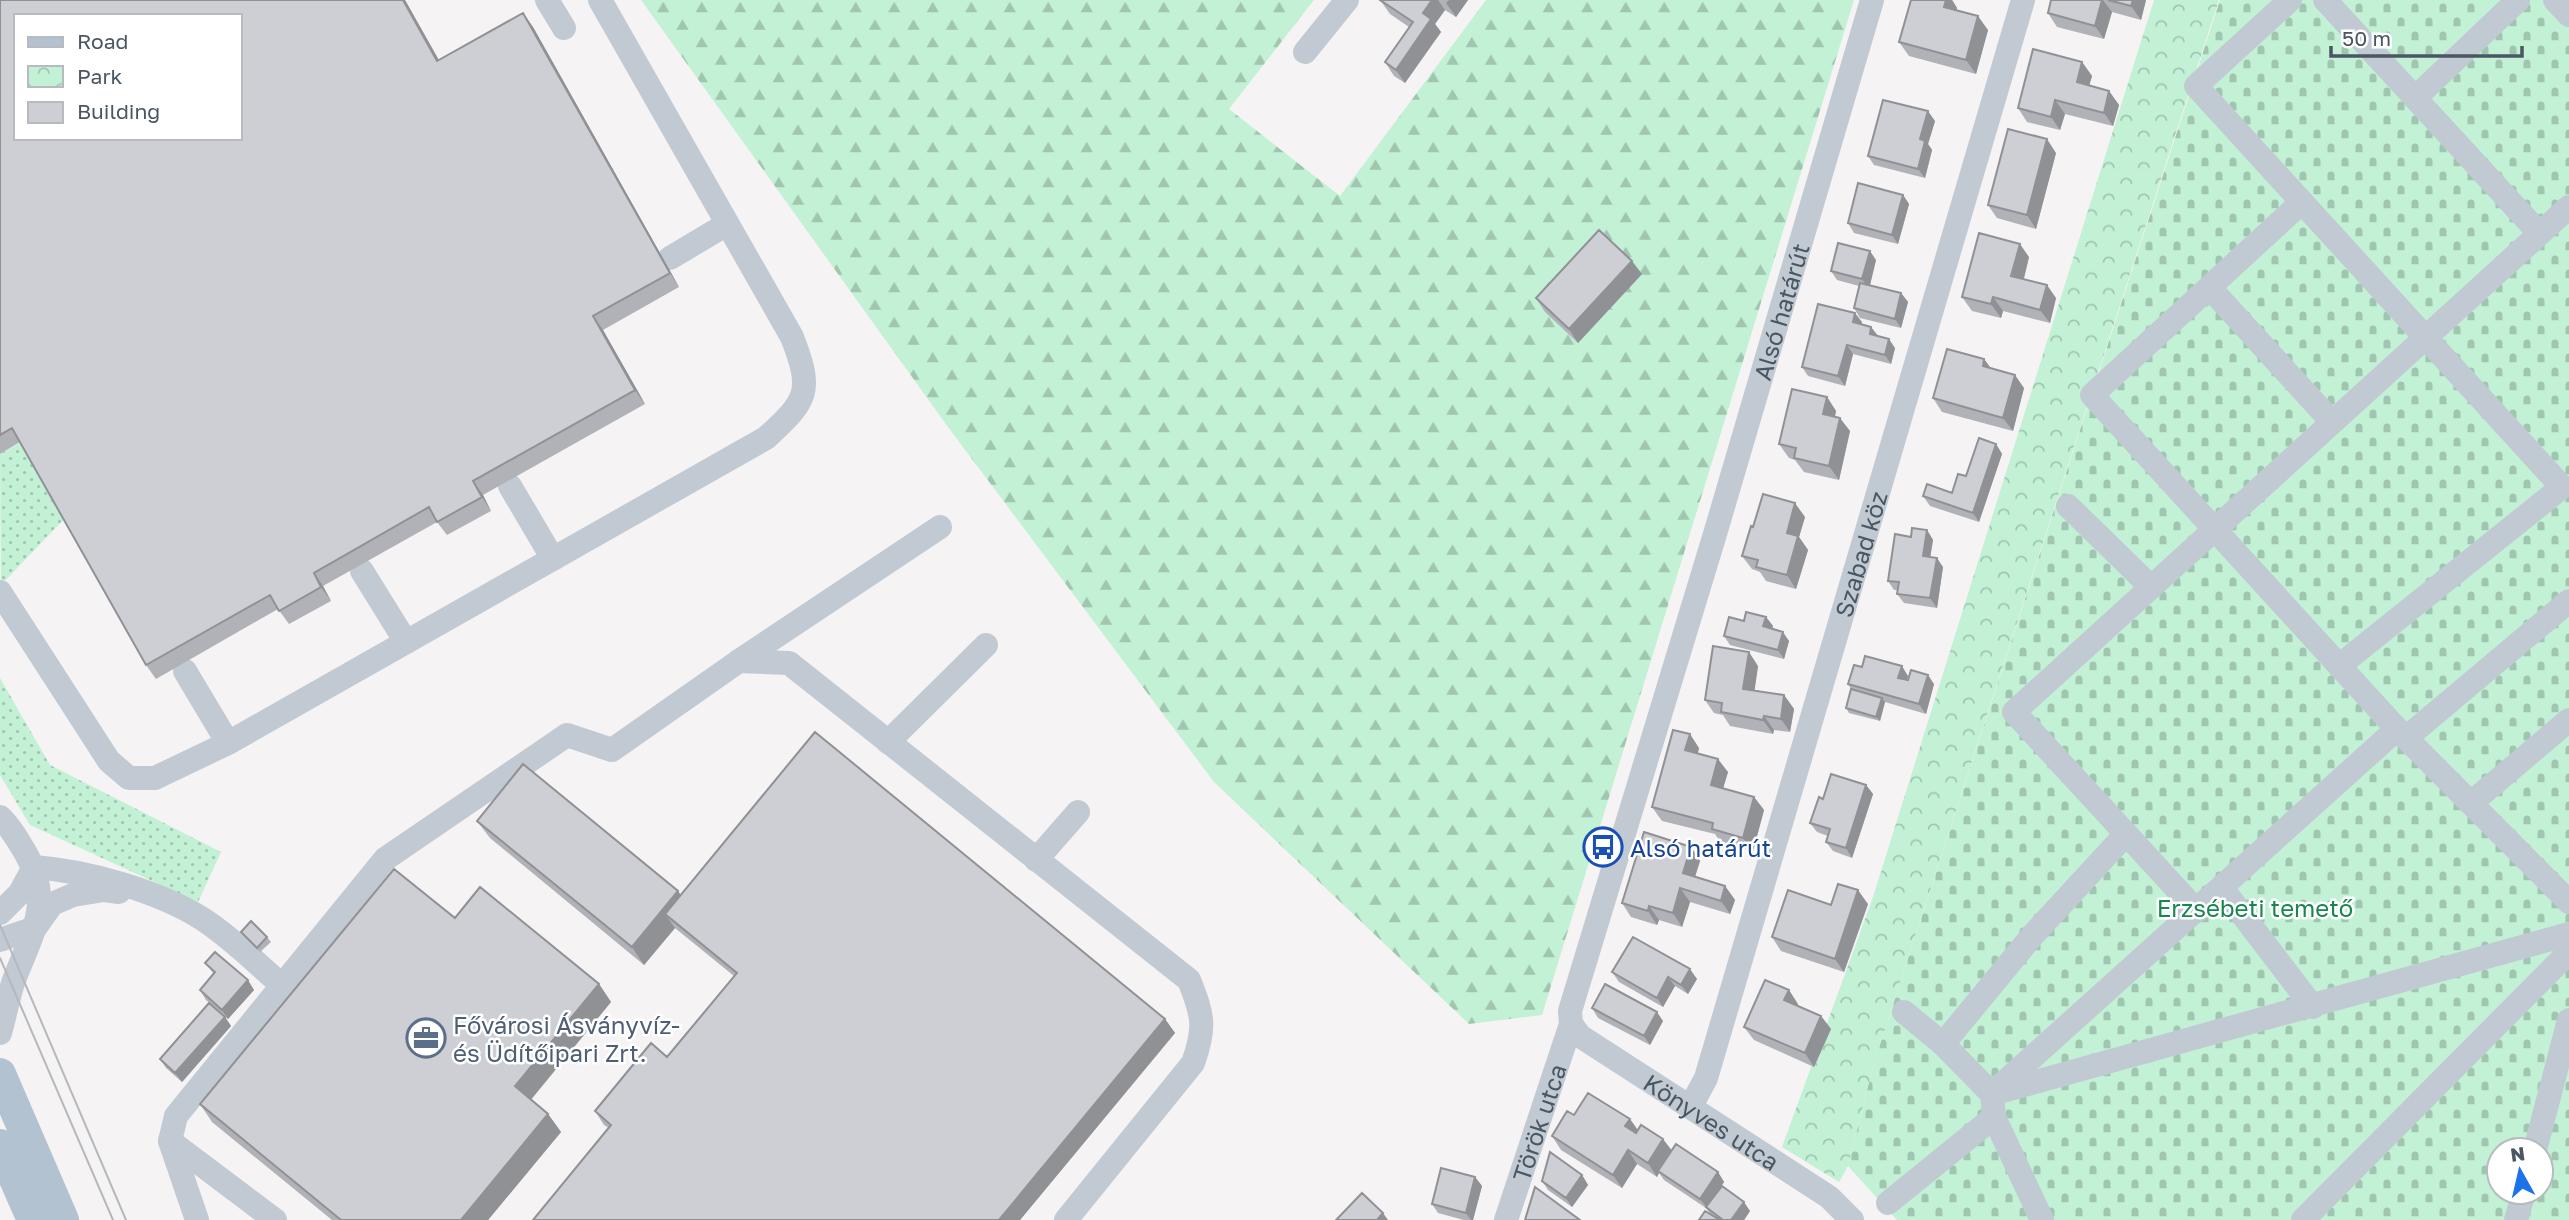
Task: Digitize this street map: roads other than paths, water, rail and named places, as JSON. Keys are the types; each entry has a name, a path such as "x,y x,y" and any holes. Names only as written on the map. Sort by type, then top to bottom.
{"main road":[{"path":"0,1074 63,1220"},
{"path":"0,1145 33,1220"}],"street":[{"path":"547,0 564,29"},
{"path":"0,592 9,627 109,761 129,778 155,778 228,743 766,438 792,414 805,392 804,367 792,337 600,0"},
{"path":"1305,52 1347,0"},
{"name":"Alsó határút","path":"1571,1024 1570,1011 1715,534 1872,0"},
{"name":"Szabad köz","path":"1691,1106 1710,1065 2023,0"},
{"path":"2290,0 2196,86 2567,488 2339,666"},
{"path":"2325,0 2539,233"},
{"path":"2415,98 2518,0"},
{"path":"2554,0 2569,15"},
{"path":"2302,202 2092,395 2402,734 2569,902"},
{"path":"2197,911 2014,712 2569,207"},
{"path":"670,258 727,224"},
{"path":"2210,288 2332,422"},
{"path":"510,486 553,559"},
{"path":"2068,506 2151,587"},
{"path":"197,1220 170,1141 176,1116 284,987 385,859 567,735 612,750 940,527"},
{"path":"362,571 406,642"},
{"path":"1888,1203 2221,888 2402,734 2569,601"},
{"path":"888,741 986,645"},
{"path":"740,661 789,663 1189,981 1203,1014 1202,1038 1193,1063 1066,1220"},
{"path":"185,671 228,743"},
{"path":"2470,803 2569,720"},
{"path":"1036,860 1077,812"},
{"path":"0,817 9,825 34,867 41,898 35,928 13,982 0,1033"},
{"path":"1943,1044 2032,936 2126,834"},
{"path":"34,867 72,870 154,896 201,918 284,987"},
{"path":"0,912 20,893 34,867"},
{"path":"2221,888 2313,1007"},
{"path":"0,940 35,928 52,904 73,895 104,890 154,896"},
{"path":"1993,1106 2313,1007 2569,934"},
{"path":"2303,1220 2569,952"},
{"path":"1904,1012 1943,1044 1993,1106 2042,1220"},
{"path":"2539,1136 2569,1020"},
{"name":"Könyves utca","path":"1571,1024 1580,1036 1829,1197 1852,1220"},
{"name":"Török utca","path":"1506,1220 1571,1024"},
{"path":"170,1141 275,1220"}],"tram line":[{"path":"0,925 126,1220"},
{"path":"0,958 113,1220"}],"place":[{"name":"Alsó határút","path":"1603,847"},
{"name":"Fővárosi Ásványvíz- és Üdítőipari Zrt.","path":"426,1038"}],"park label":[{"name":"Erzsébeti temető","path":"2255,907"}]}
